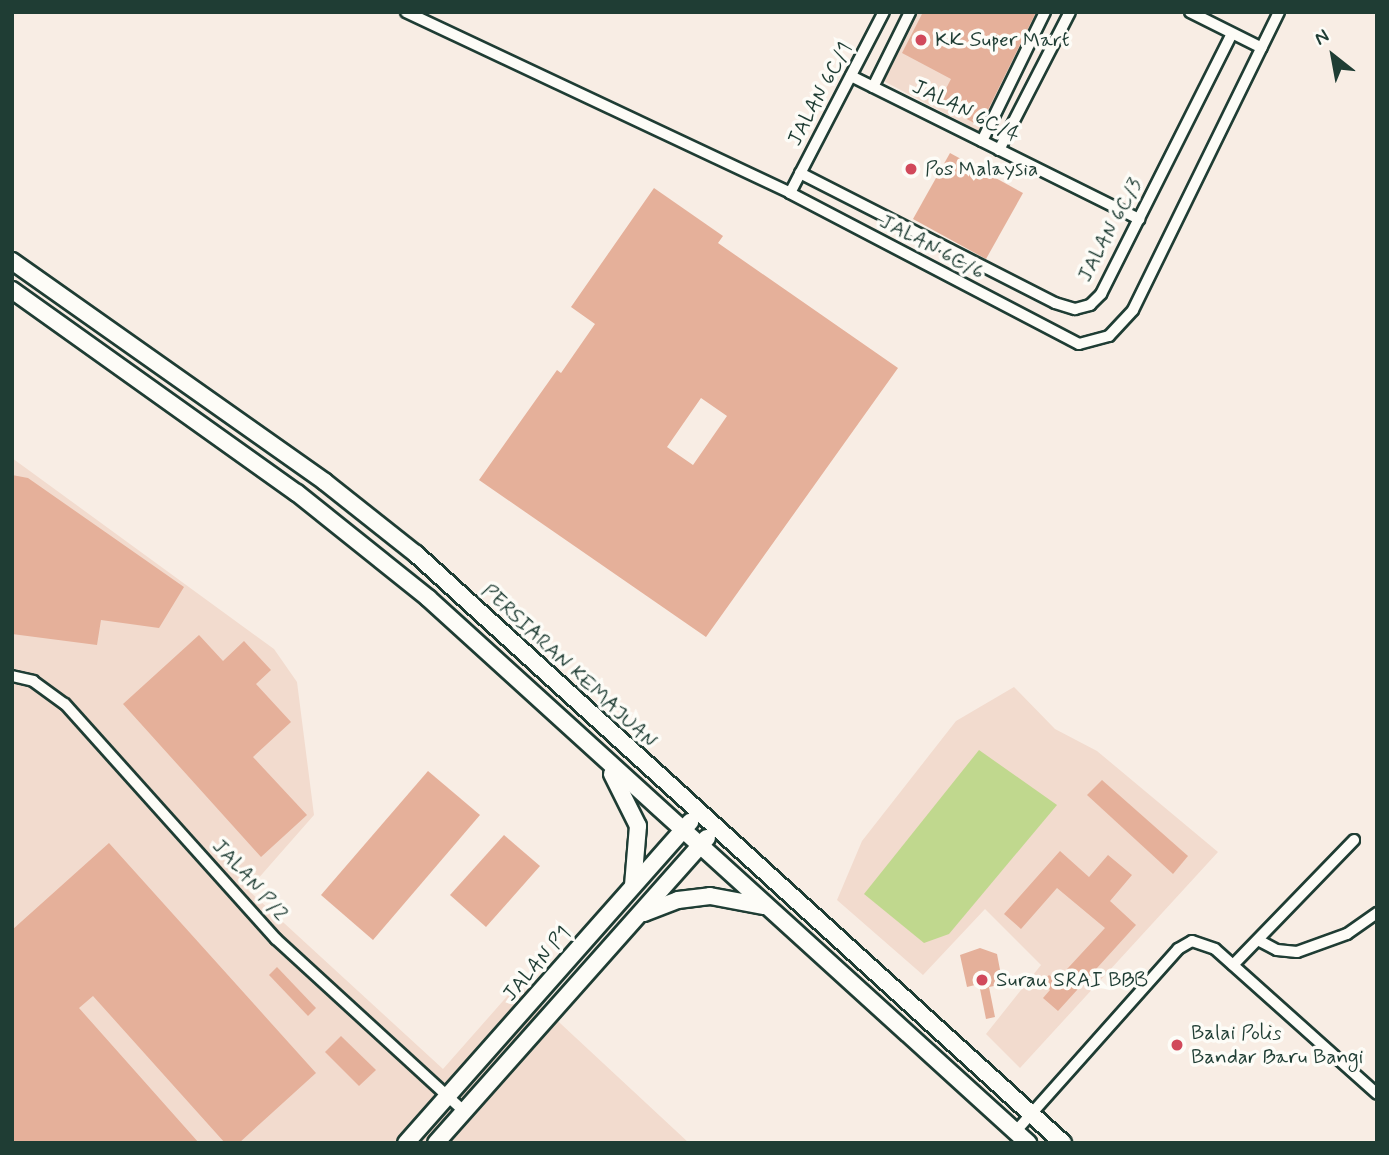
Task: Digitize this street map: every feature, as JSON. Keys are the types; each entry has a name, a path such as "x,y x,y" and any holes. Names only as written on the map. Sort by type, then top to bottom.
{"main road":[{"name":"PERSIARAN KEMAJUAN","path":"12,261 374,520 1063,1143"},
{"path":"12,290 297,493 428,598 1022,1137"},
{"path":"604,760 638,826 633,887"},
{"name":"JALAN P1","path":"406,1143 699,812"},
{"name":"JALAN P1","path":"436,1143 716,828"},
{"path":"638,916 678,900 710,896 770,908"}],"street":[{"name":"JALAN 6C/6","path":"406,12 790,193 1065,340 1093,342 1109,336 1133,310 1279,12"},
{"name":"JALAN 6C/1","path":"790,193 884,12"},
{"path":"873,87 910,12"},
{"path":"982,141 1045,12"},
{"path":"999,149 1070,12"},
{"path":"1190,12 1262,48"},
{"name":"JALAN 6C/3","path":"800,173 1055,303 1075,309 1090,305 1101,293 1232,34"},
{"name":"JALAN 6C/4","path":"851,76 1139,219"},
{"name":"JALAN P/2","path":"12,676 33,681 65,704 276,939 464,1111"},
{"path":"1233,965 1354,840"},
{"path":"1258,940 1277,950 1297,951 1358,929 1377,913"},
{"path":"1022,1137 1030,1114 1185,944 1208,943 1377,1094"}],"shaded area":[{"path":"910,12 1053,12 988,136 876,77"},
{"path":"12,458 274,649 297,682 314,815 248,890 443,1069 518,984 689,1143 12,1143"},
{"path":"1014,687 1055,729 1097,751 1218,852 1020,1068 986,1034 1041,965 985,909 923,975 837,900 862,841 956,721"}],"green space":[{"path":"979,750 1057,805 949,934 924,943 864,894"}],"building":[{"path":"923,12 1036,12 980,126 938,104 951,79 902,53"},
{"path":"950,153 1023,193 986,259 913,219"},
{"path":"654,188 723,236 718,243 898,368 706,637 479,480 557,370 561,373 595,324 571,307","holes":["701,398 727,416 693,465 667,447"]},
{"path":"12,475 28,478 184,587 159,628 101,620 97,645 12,634"},
{"path":"199,635 223,661 244,641 271,670 256,684 291,722 253,757 307,815 261,857 123,704"},
{"path":"428,771 480,815 373,940 321,895"},
{"path":"1102,780 1188,856 1173,874 1087,795"},
{"path":"504,835 540,866 486,927 450,895"},
{"path":"109,843 316,1073 239,1143 225,1143 93,996 79,1008 199,1143 16,1143 12,1139 12,930"},
{"path":"1060,851 1089,877 1108,855 1132,875 1110,901 1136,925 1058,1011 1043,998 1050,990 1042,982 1049,975 1056,981 1105,928 1057,888 1021,929 1004,914"},
{"name":"Surau SRAI BBB","path":"980,948 997,954 1001,975 997,976 999,985 989,987 995,1017 986,1019 979,984 967,987 960,955"},
{"path":"277,967 316,1008 308,1016 269,975"},
{"path":"341,1036 376,1070 359,1086 325,1052"}],"place":[{"name":"KK Super Mart","path":"921,40"},
{"name":"Pos Malaysia","path":"911,169"},
{"name":"Surau SRAI BBB","path":"982,980"},
{"name":"Balai Polis Bandar Baru Bangi","path":"1177,1045"}]}
